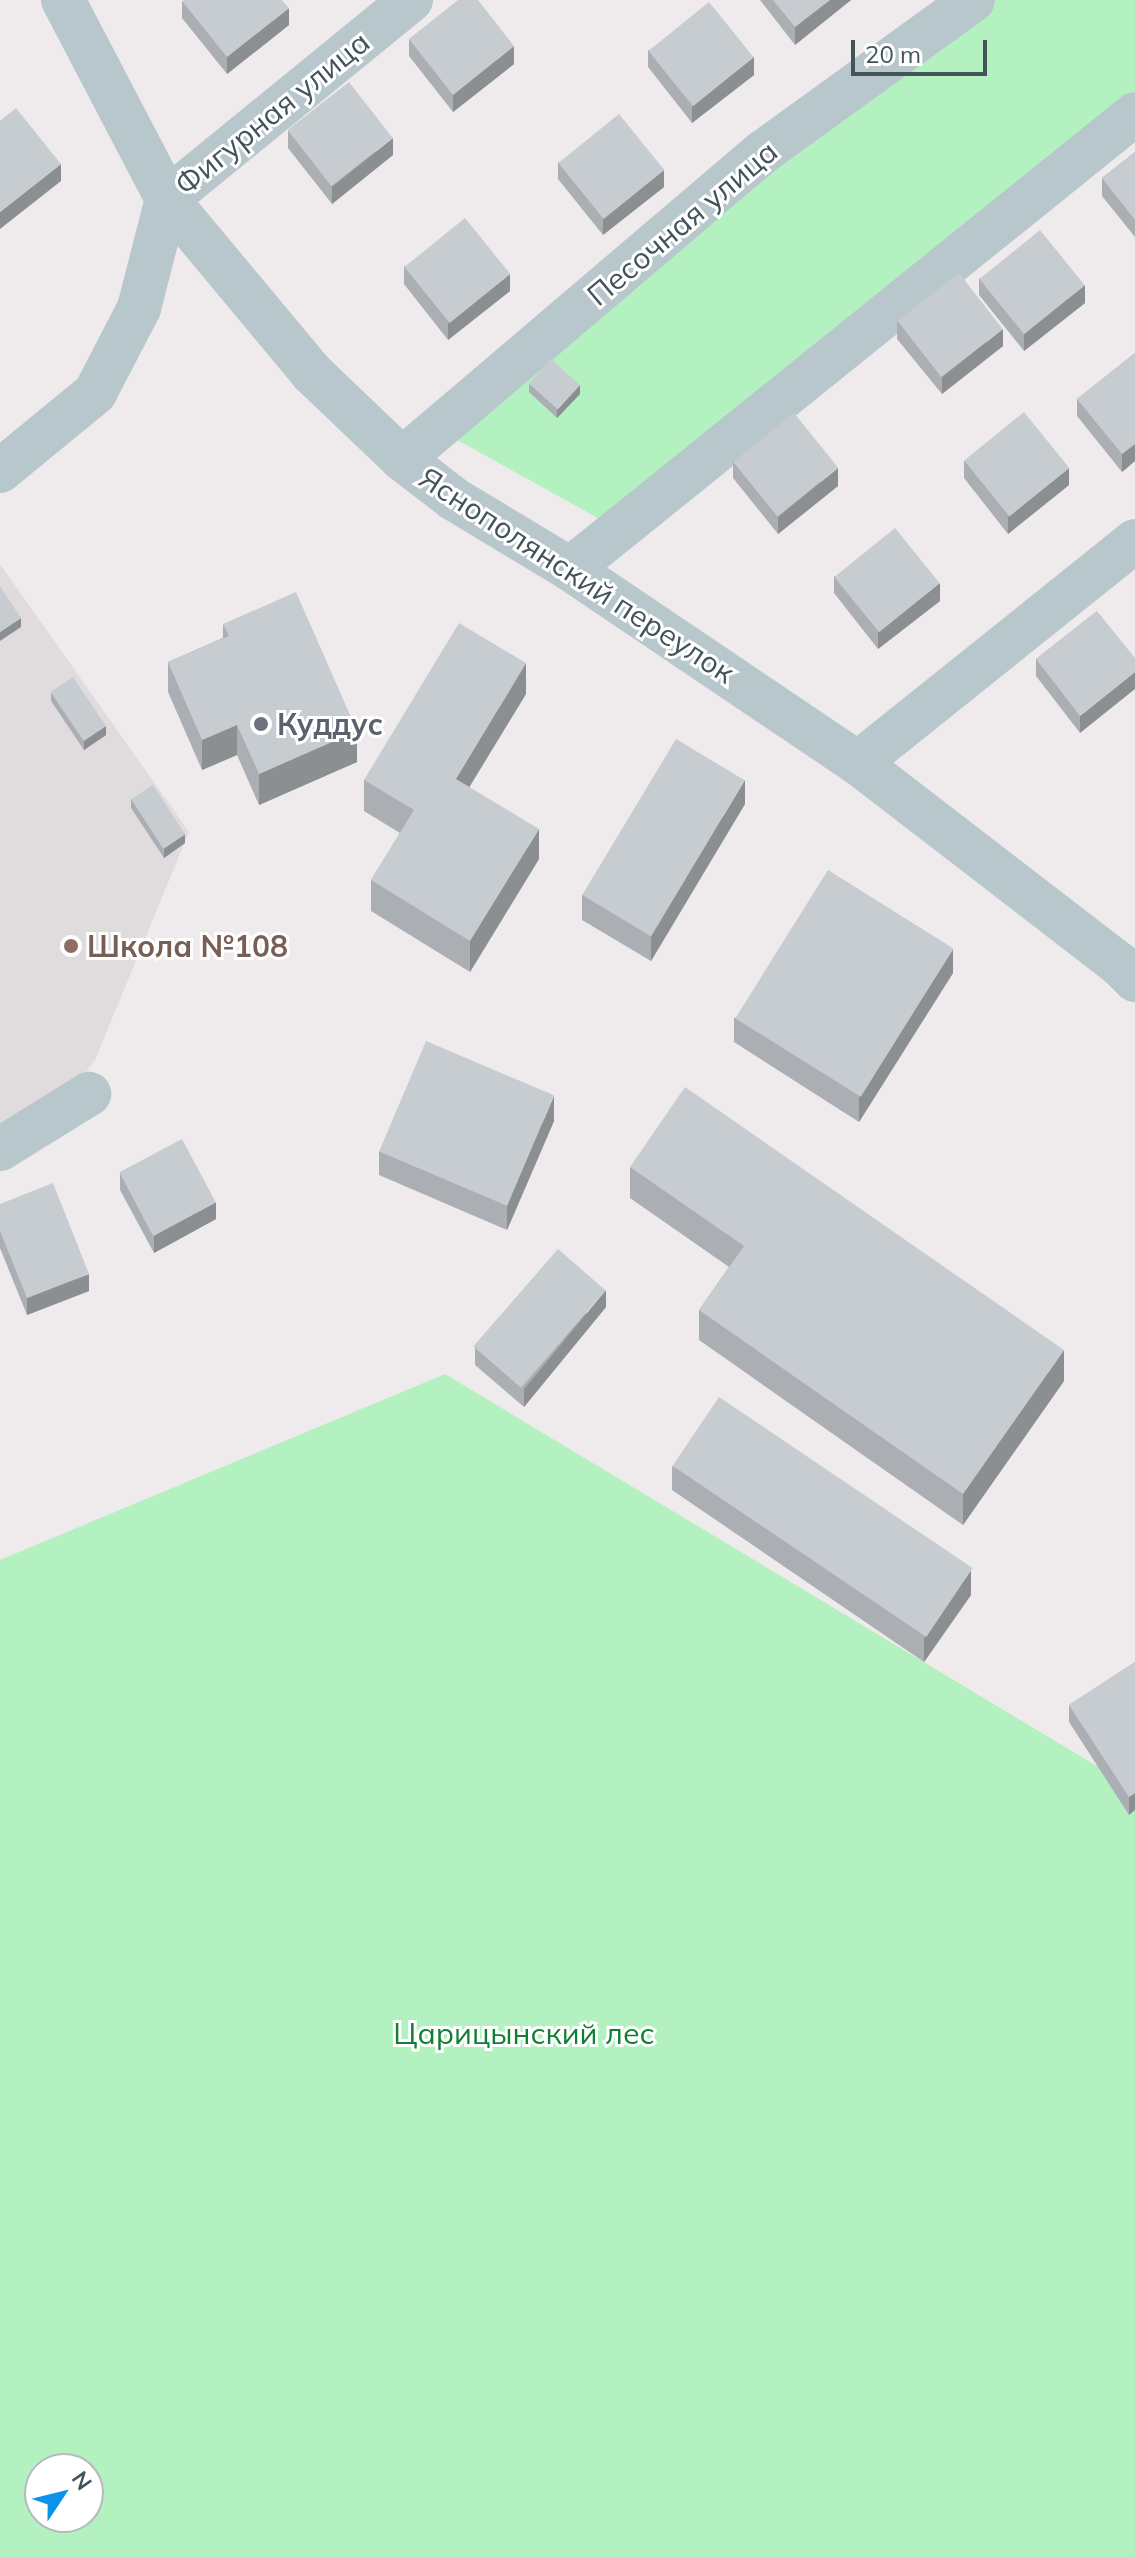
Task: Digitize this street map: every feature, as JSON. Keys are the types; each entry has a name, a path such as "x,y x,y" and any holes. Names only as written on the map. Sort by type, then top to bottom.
{"street":[{"name":"Яснополянский переулок","path":"63,0 167,199 312,373 402,459 454,499 570,569 858,763 1119,964 1135,980"},
{"name":"Фигурная улица","path":"0,471 95,393 139,308 167,199 411,0"},
{"name":"Песочная улица","path":"402,459 763,152 973,0"},
{"path":"570,569 1135,114"},
{"path":"858,763 1135,541"},
{"path":"0,1149 89,1094"}],"shaded area":[{"name":"Школа №108","path":"0,564 189,832 95,1060 84,1075 0,1129"}],"green space":[{"path":"979,0 1135,0 1135,124 623,532 423,421"},
{"name":"Царицынский лес","path":"445,1374 1135,1789 1135,2557 0,2557 0,1560"}],"building":[{"path":"184,0 282,0 289,8 227,57"},
{"path":"458,0 478,0 514,46 453,95 409,39"},
{"path":"773,0 830,0 795,27"},
{"path":"709,2 754,57 693,106 648,51"},
{"path":"349,82 393,138 331,186 288,130"},
{"path":"16,108 61,164 0,212 0,121"},
{"path":"619,114 664,170 604,219 558,163"},
{"path":"1135,152 1135,220 1102,178"},
{"path":"465,218 510,274 450,323 404,267"},
{"path":"1040,230 1085,285 1024,334 979,279"},
{"path":"959,273 1003,329 941,377 898,321"},
{"path":"1135,353 1135,444 1122,454 1077,399"},
{"path":"551,359 580,385 558,410 529,384"},
{"path":"1024,412 1069,468 1009,516 964,460"},
{"path":"794,413 838,467 777,516 733,462"},
{"path":"895,528 940,583 879,632 834,577"},
{"path":"0,586 21,618 0,632"},
{"name":"Куддус","path":"296,592 357,731 259,774 237,725 202,740 168,662 229,636 223,624"},
{"path":"1097,611 1135,658 1135,672 1080,716 1036,659"},
{"path":"459,623 526,663 456,779 539,829 470,941 371,880 414,810 364,780"},
{"path":"73,677 106,726 84,741 51,692"},
{"path":"676,739 745,780 651,936 582,895"},
{"path":"153,785 185,834 163,849 131,799"},
{"path":"828,870 954,948 861,1097 735,1018"},
{"path":"426,1041 554,1095 507,1206 379,1151"},
{"path":"685,1087 1064,1350 963,1494 699,1310 744,1246 630,1167"},
{"path":"182,1139 216,1203 153,1236 119,1172"},
{"path":"53,1183 89,1274 27,1298 0,1231 0,1204"},
{"path":"558,1249 606,1290 521,1388 473,1346"},
{"path":"719,1397 973,1568 926,1637 673,1466"},
{"path":"1135,1662 1135,1793 1129,1797 1069,1705"}],"place":[{"name":"Куддус","path":"261,724"},
{"name":"Школа №108","path":"71,946"}]}
